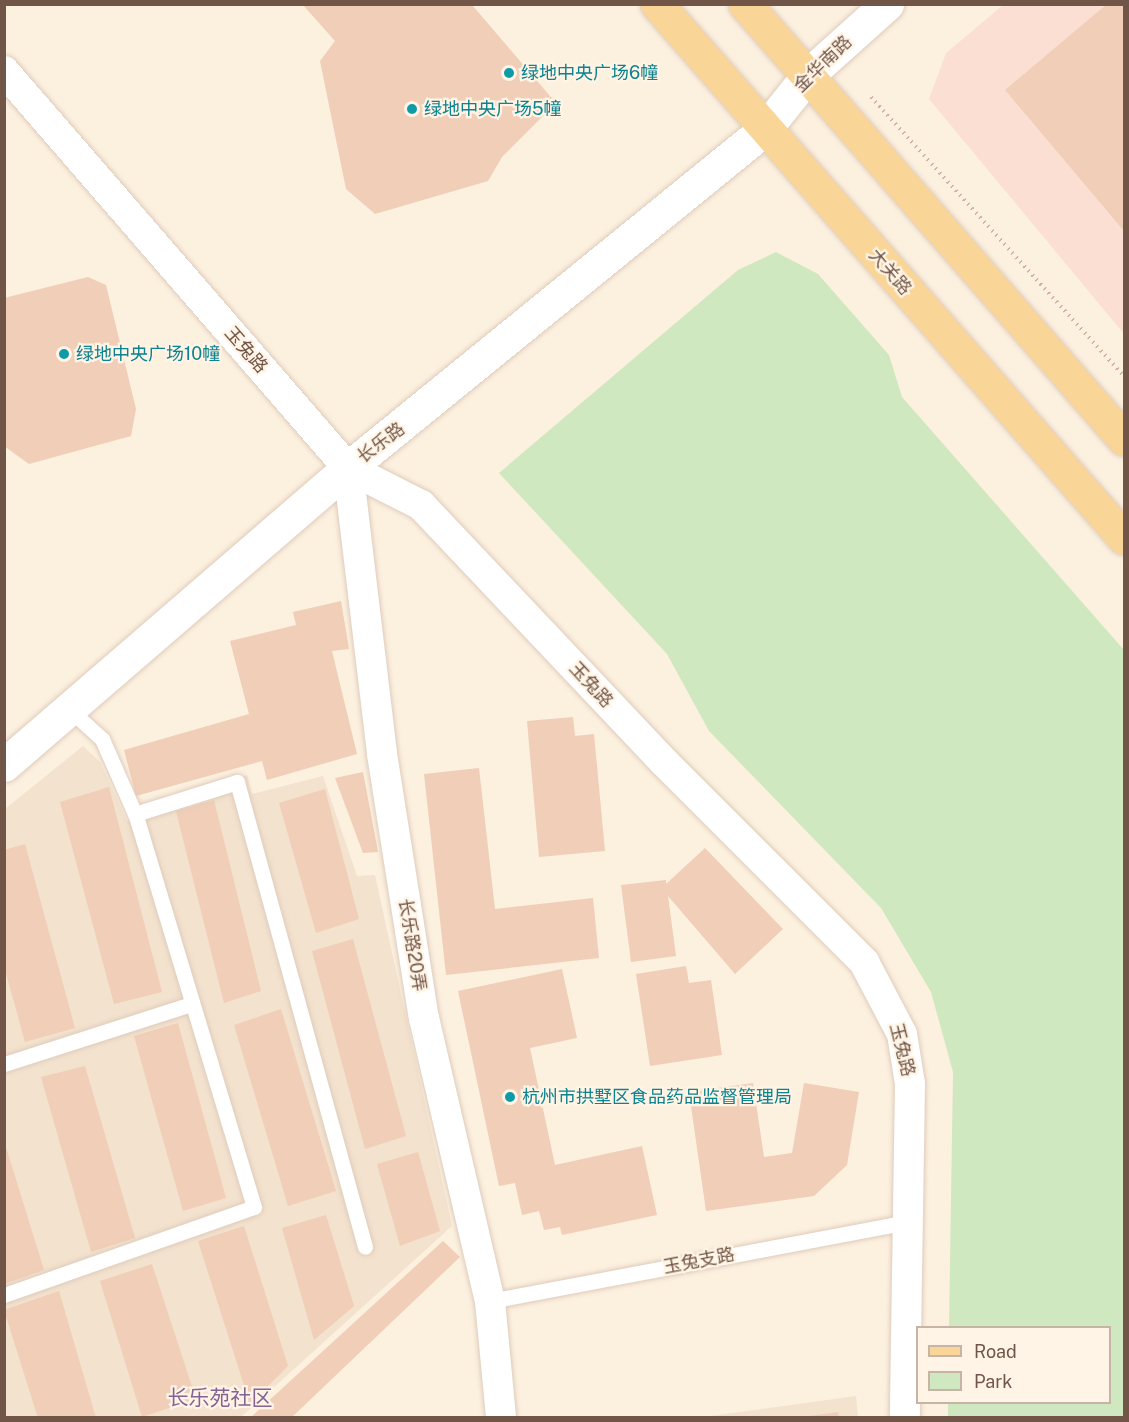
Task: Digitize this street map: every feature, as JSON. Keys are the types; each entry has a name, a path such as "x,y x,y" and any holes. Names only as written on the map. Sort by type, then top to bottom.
{"main road":[{"name":"大关路","path":"657,4 1125,538"},
{"path":"744,4 808,74 1125,439"}],"street":[{"name":"金华南路","path":"765,129 808,74 887,4"},
{"name":"玉兔路","path":"4,71 348,468 421,505 664,762 864,962 903,1044 910,1084 905,1418"},
{"name":"长乐路","path":"4,765 348,468 765,129"},
{"name":"长乐路20弄","path":"348,468 382,754 424,1018 490,1301 501,1418"}],"lane":[{"path":"4,1295 254,1208 135,813 102,738 69,709"},
{"path":"135,813 237,782 365,1247"},
{"path":"4,1064 191,1004"},
{"name":"玉兔支路","path":"490,1301 908,1222"}],"path":[{"path":"868,94 1125,376"}],"shaded area":[{"path":"1003,5 1124,5 1124,334 929,99 946,53"},
{"path":"83,746 100,762 127,821 247,775 252,794 323,776 357,876 375,875 452,1226 241,1417 5,1418 5,809"},
{"path":"856,1396 858,1417 703,1418 703,1417"}],"green space":[{"path":"776,252 818,274 889,355 902,397 1124,650 1124,1417 948,1417 948,1404 1111,1404 1111,1326 949,1326 953,1072 931,992 881,908 709,731 667,654 499,473 738,270"}],"building":[{"path":"1107,4 1124,4 1124,231 1005,90"},
{"name":"绿地中央广场5幢","path":"303,5 472,5 556,103 502,157 488,181 375,214 346,189 320,61 335,41"},
{"name":"绿地中央广场10幢","path":"88,277 106,285 136,409 131,436 29,464 4,446 4,298"},
{"path":"341,601 349,649 332,651 357,754 267,780 262,761 136,796 124,750 249,714 230,641 296,625 293,612"},
{"path":"573,717 575,736 594,734 605,851 539,857 527,721"},
{"path":"479,768 495,909 593,898 599,958 446,975 424,774"},
{"path":"363,772 378,852 363,853 335,778"},
{"path":"109,787 162,992 114,1004 60,802"},
{"path":"325,789 359,919 316,933 279,803"},
{"path":"214,800 261,991 224,1003 176,811"},
{"path":"25,844 75,1028 25,1042 4,966 4,850"},
{"path":"705,848 783,929 735,974 668,896 676,956 631,962 621,885 666,880 666,884"},
{"path":"353,939 406,1136 365,1149 312,951"},
{"path":"686,966 689,983 711,980 722,1055 650,1066 636,974"},
{"name":"杭州市拱墅区食品药品监督管理局","path":"562,969 577,1038 530,1048 555,1165 642,1146 657,1215 562,1235 560,1227 544,1230 539,1211 522,1215 515,1183 499,1186 458,991"},
{"path":"281,1009 336,1191 288,1206 234,1025"},
{"path":"178,1023 226,1198 183,1211 134,1036"},
{"path":"85,1066 135,1238 91,1252 41,1077"},
{"path":"753,1083 764,1157 792,1153 804,1083 859,1092 847,1165 814,1196 706,1211 689,1092"},
{"path":"4,1145 44,1270 4,1284"},
{"path":"418,1152 440,1231 400,1246 377,1164"},
{"path":"326,1215 354,1306 314,1340 282,1228"},
{"path":"244,1226 288,1366 250,1404 198,1241"},
{"path":"443,1241 460,1257 291,1418 250,1418"},
{"path":"152,1264 196,1399 142,1417 100,1281"},
{"path":"59,1291 96,1418 38,1418 4,1310"},
{"path":"838,1412 839,1418 810,1418 810,1416"}],"place":[{"name":"绿地中央广场6幢","path":"509,73"},
{"name":"绿地中央广场5幢","path":"412,109"},
{"name":"绿地中央广场10幢","path":"64,354"},
{"name":"杭州市拱墅区食品药品监督管理局","path":"510,1097"}],"district":[{"name":"长乐苑社区","path":"220,1398"}]}
